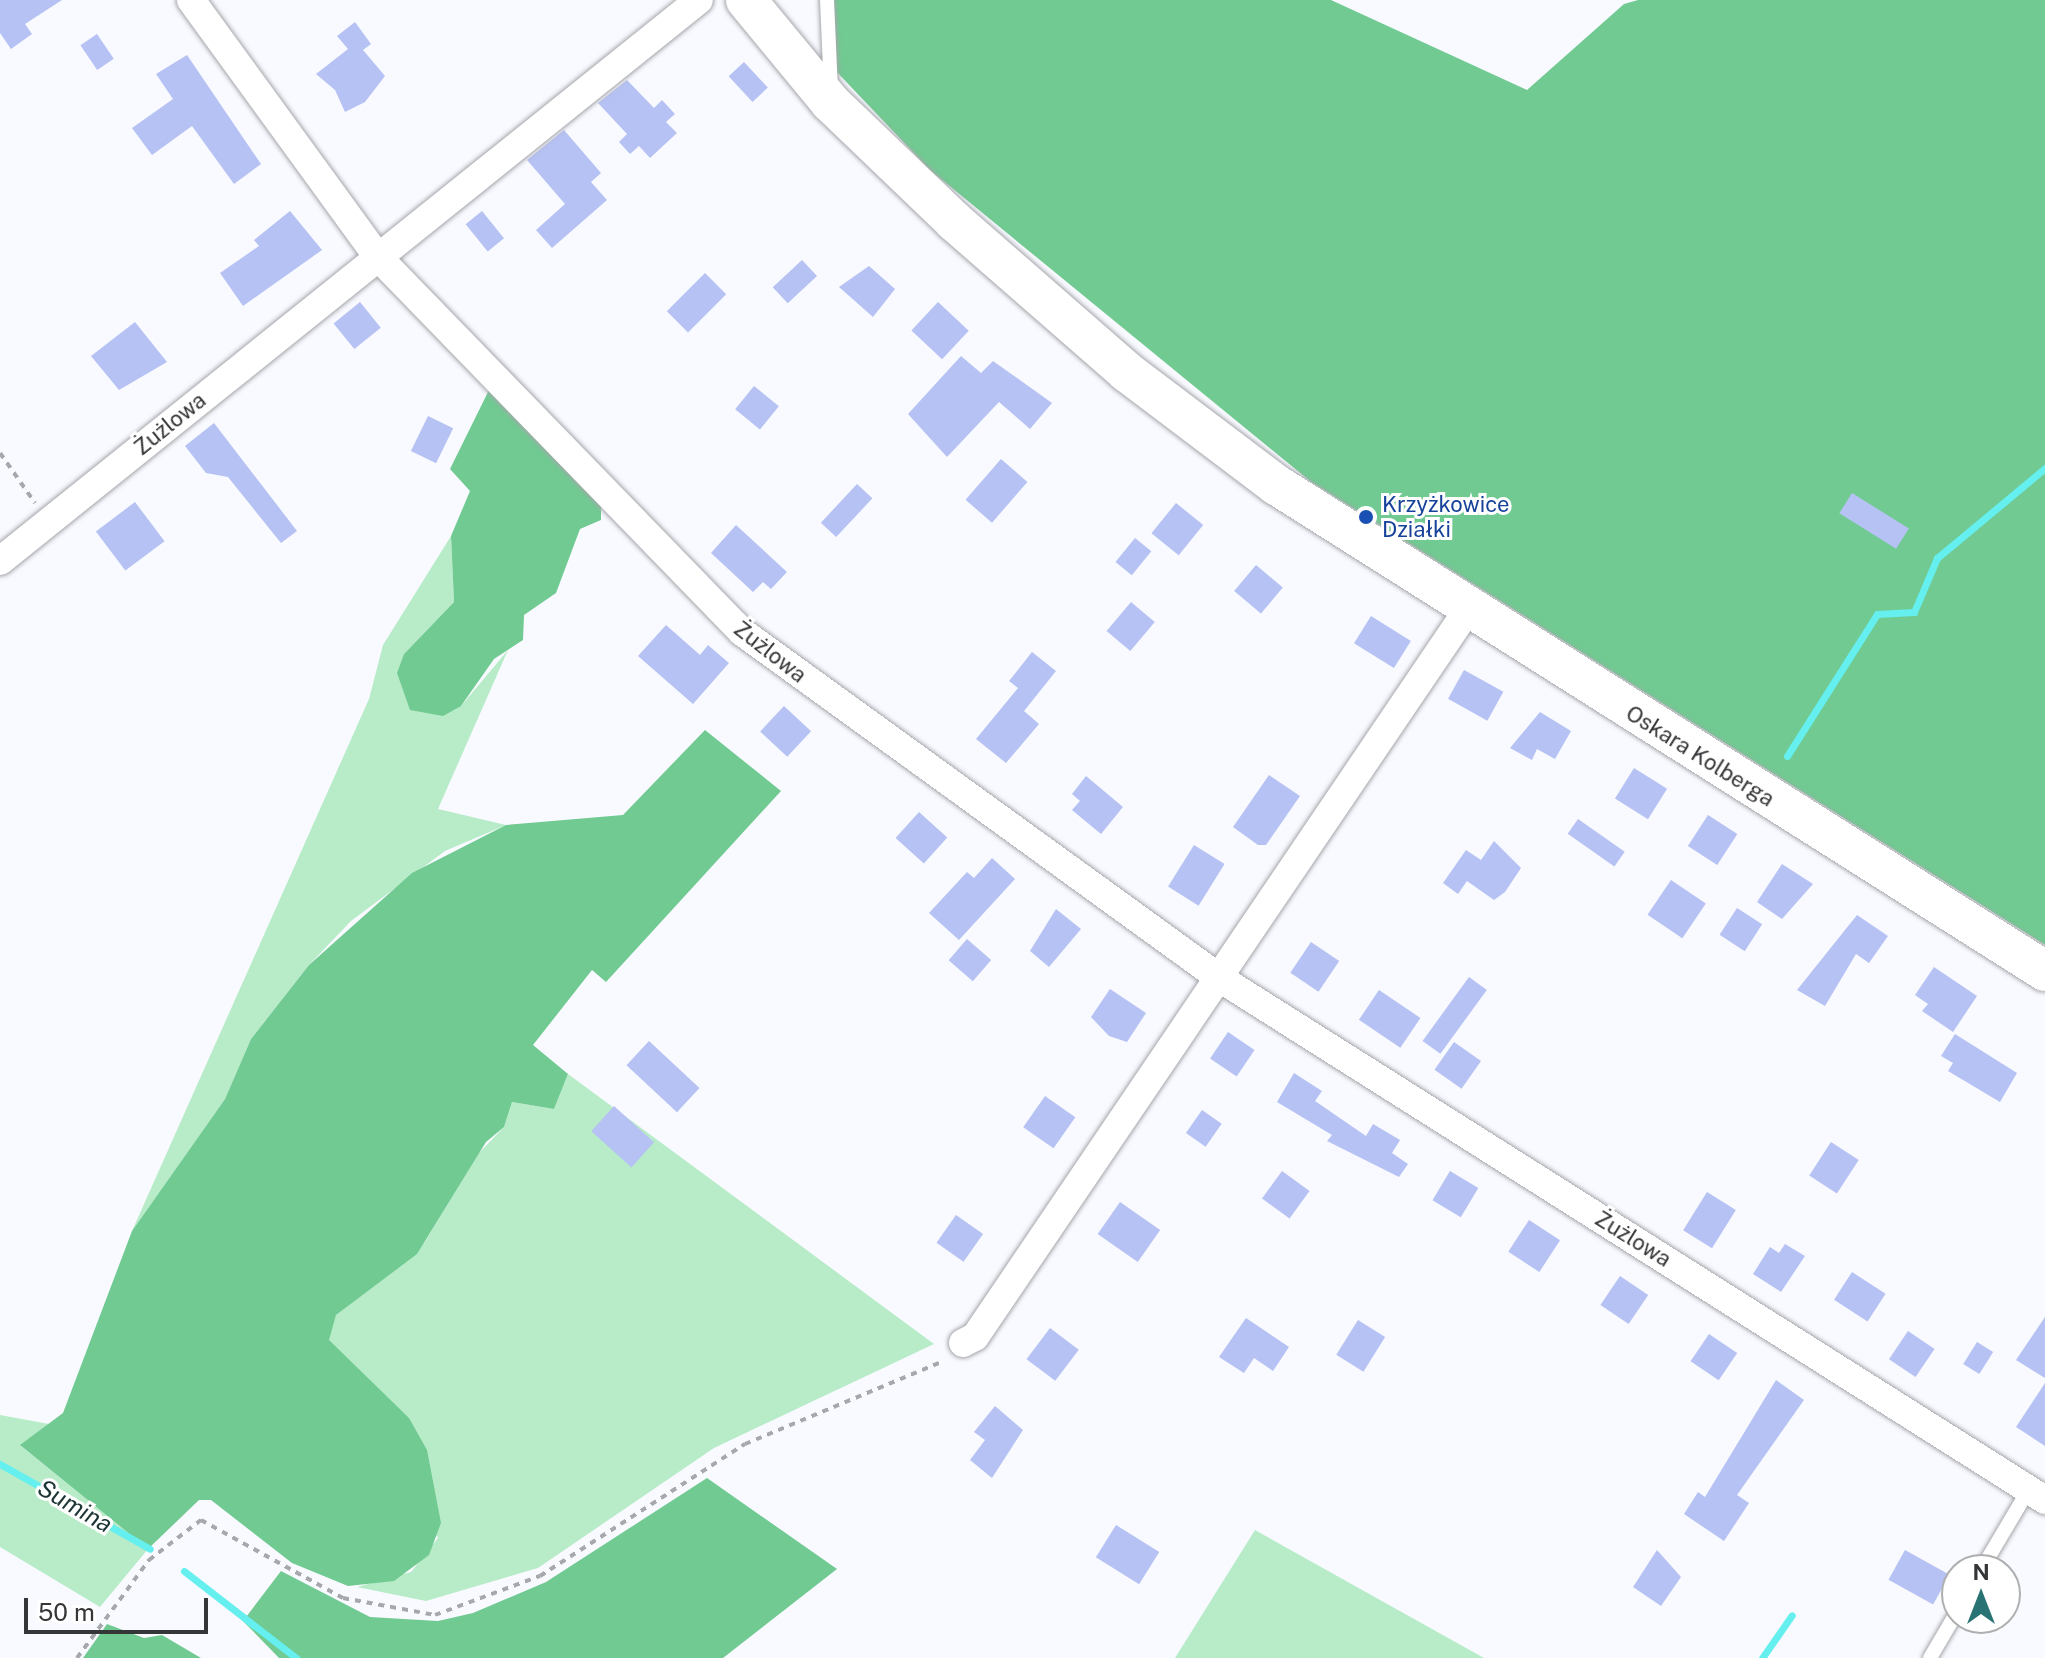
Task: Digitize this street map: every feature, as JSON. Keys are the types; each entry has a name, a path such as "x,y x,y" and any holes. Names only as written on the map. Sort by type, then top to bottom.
{"main road":[{"name":"Oskara Kolberga","path":"746,0 830,102 1127,372 1356,539 2045,971"}],"street":[{"name":"Żużlowa","path":"191,0 378,257 742,632 1221,979 2037,1494"},
{"name":"Żużlowa","path":"0,561 699,0"},
{"path":"963,1343 975,1337 1221,979 1467,611"}],"lane":[{"path":"827,0 830,102"},
{"path":"1993,1554 2037,1494"},
{"path":"1930,1658 1944,1634"}],"path":[{"path":"0,453 48,521"},
{"path":"77,1658 149,1560 201,1520 343,1598 435,1615 540,1576 745,1444 934,1368 963,1343"}],"green space":[{"path":"827,0 1331,0 1527,90 1624,4 1638,0 2045,0 2045,945 1310,481 930,170 833,68"},
{"path":"489,390 601,501 601,520 580,529 556,593 524,615 523,640 494,659 461,706 443,716 410,710 397,673 404,654 454,602 451,536 470,491 450,469"},
{"path":"451,536 454,602 404,654 461,706 508,650 438,809 506,825 445,851 351,921 309,965 251,1039 225,1099 132,1231 369,699 383,645"},
{"path":"705,730 781,791 606,982 592,970 533,1045 568,1074 554,1109 512,1102 504,1127 486,1142 417,1254 336,1315 329,1340 409,1418 427,1450 441,1523 429,1555 394,1581 348,1586 292,1563 211,1500 199,1500 148,1549 20,1445 63,1413 132,1231 225,1099 251,1039 309,965 412,873 506,825 623,815"},
{"path":"568,1074 934,1344 714,1448 538,1568 426,1601 357,1587 411,1572 438,1538 328,1339 336,1315 424,1243 479,1153 504,1127 512,1102 554,1109"},
{"path":"0,1415 49,1424 21,1446 148,1549 100,1607 0,1547"},
{"path":"707,1478 837,1569 723,1658 279,1658 243,1621 281,1571 370,1617 438,1621 473,1613 546,1582"},
{"path":"1255,1530 1484,1658 1175,1658"},
{"path":"107,1624 144,1638 162,1635 201,1658 83,1658"}],"building":[{"path":"0,0 62,0 25,24 32,34 11,49 0,33"},
{"path":"355,22 371,44 363,50 385,76 365,102 345,112 335,90 316,74 348,49 337,36"},
{"path":"97,34 114,59 97,70 80,45"},
{"path":"187,55 261,164 234,184 192,126 152,155 132,128 173,99 156,74"},
{"path":"744,62 768,88 753,102 729,76"},
{"path":"627,80 654,108 662,100 675,114 666,122 677,133 650,158 639,146 630,154 619,142 627,134 598,103"},
{"path":"564,130 601,173 591,182 607,200 552,248 536,230 565,204 527,160"},
{"path":"290,211 322,250 243,306 220,273 259,246 254,240"},
{"path":"482,211 504,238 488,251 466,224"},
{"path":"802,260 817,276 788,303 773,287"},
{"path":"869,266 895,289 873,317 839,287"},
{"path":"705,273 726,294 688,332 667,311"},
{"path":"360,302 381,328 354,349 334,323"},
{"path":"938,302 969,331 942,359 911,331"},
{"path":"135,322 167,362 119,390 91,356"},
{"path":"961,356 981,373 993,361 1052,403 1030,429 999,402 947,457 908,414"},
{"path":"754,386 779,406 760,429 735,409"},
{"path":"428,416 453,428 436,463 411,451"},
{"path":"214,423 297,531 281,543 228,477 206,473 185,446"},
{"path":"1001,459 1027,482 992,523 966,500"},
{"path":"857,484 872,498 836,537 821,523"},
{"path":"1852,493 1909,529 1896,549 1839,513"},
{"path":"135,502 164,541 125,571 96,531"},
{"path":"1176,503 1203,525 1179,555 1151,533"},
{"path":"736,525 787,572 771,589 763,582 753,592 711,553"},
{"path":"1135,538 1151,551 1132,575 1115,562"},
{"path":"1256,565 1283,587 1261,614 1234,591"},
{"path":"1131,602 1155,622 1130,651 1107,631"},
{"path":"1371,616 1411,641 1394,668 1354,643"},
{"path":"666,625 700,655 708,645 729,663 693,704 638,656"},
{"path":"1032,652 1056,671 1024,711 1039,724 1006,763 976,739 1018,688 1009,681"},
{"path":"1464,670 1503,692 1487,721 1448,699"},
{"path":"784,706 811,731 787,757 760,732"},
{"path":"1540,712 1571,731 1555,759 1537,749 1532,760 1510,748"},
{"path":"1634,768 1667,789 1648,819 1615,799"},
{"path":"1269,775 1300,796 1266,845 1258,845 1233,827"},
{"path":"1086,776 1123,807 1101,834 1072,810 1080,801 1072,794"},
{"path":"919,812 947,837 924,863 896,838"},
{"path":"1708,815 1737,834 1717,865 1688,846"},
{"path":"1578,819 1625,852 1614,866 1568,834"},
{"path":"1494,841 1521,868 1505,892 1494,900 1467,881 1458,894 1443,883 1466,850 1481,860"},
{"path":"1194,845 1225,864 1199,906 1168,887"},
{"path":"992,858 1015,879 959,940 929,913 967,872 974,878"},
{"path":"1782,864 1813,884 1782,919 1757,902"},
{"path":"1671,880 1706,903 1682,938 1648,915"},
{"path":"1737,908 1762,924 1745,951 1720,935"},
{"path":"1056,909 1081,929 1049,967 1030,951"},
{"path":"1857,915 1888,936 1869,963 1856,954 1825,1006 1797,990"},
{"path":"967,939 991,960 973,981 949,960"},
{"path":"1311,942 1339,961 1318,992 1290,973"},
{"path":"1934,967 1977,996 1953,1032 1922,1011 1928,1004 1915,995"},
{"path":"1469,977 1487,990 1440,1054 1423,1041"},
{"path":"1110,989 1146,1013 1127,1042 1109,1036 1091,1017"},
{"path":"1379,990 1420,1018 1400,1048 1359,1020"},
{"path":"1228,1032 1255,1050 1237,1076 1210,1059"},
{"path":"1955,1034 2017,1073 2000,1102 1948,1071 1953,1063 1941,1056"},
{"path":"649,1041 699,1088 677,1112 626,1065"},
{"path":"1454,1042 1481,1061 1462,1089 1434,1070"},
{"path":"1294,1073 1322,1091 1315,1101 1366,1136 1373,1124 1400,1140 1392,1153 1408,1164 1399,1177 1327,1141 1332,1135 1277,1102"},
{"path":"1045,1096 1075,1117 1054,1148 1023,1127"},
{"path":"614,1106 654,1142 631,1167 591,1131"},
{"path":"1202,1110 1222,1124 1206,1147 1186,1133"},
{"path":"1831,1142 1859,1160 1837,1194 1809,1176"},
{"path":"1282,1171 1310,1191 1290,1218 1262,1199"},
{"path":"1450,1171 1478,1188 1461,1217 1432,1200"},
{"path":"1707,1192 1736,1210 1712,1248 1683,1230"},
{"path":"1120,1202 1160,1230 1138,1262 1098,1234"},
{"path":"956,1215 983,1234 964,1262 936,1243"},
{"path":"1529,1220 1560,1240 1539,1272 1508,1252"},
{"path":"1785,1244 1805,1256 1781,1292 1753,1274 1770,1247 1779,1253"},
{"path":"1852,1272 1886,1294 1868,1321 1834,1300"},
{"path":"1620,1276 1648,1295 1629,1324 1600,1305"},
{"path":"2045,1317 2045,1378 2016,1360"},
{"path":"1246,1318 1289,1347 1273,1371 1254,1358 1244,1373 1219,1357"},
{"path":"1358,1320 1385,1337 1363,1372 1336,1355"},
{"path":"1050,1328 1079,1350 1055,1381 1027,1359"},
{"path":"1908,1331 1935,1349 1916,1377 1889,1359"},
{"path":"1709,1334 1737,1353 1719,1380 1691,1361"},
{"path":"1977,1342 1993,1352 1979,1374 1963,1364"},
{"path":"1776,1380 1804,1400 1737,1495 1749,1503 1724,1541 1684,1514 1698,1492 1705,1497"},
{"path":"2045,1383 2045,1446 2016,1427"},
{"path":"995,1406 1023,1430 992,1478 970,1460 985,1440 974,1432"},
{"path":"1116,1525 1159,1552 1139,1584 1096,1557"},
{"path":"1657,1550 1681,1577 1661,1606 1633,1587"},
{"path":"1905,1550 1941,1570 1941,1590 1933,1604 1889,1580"}],"waterway":[{"path":"1787,756 1877,614 1914,612 1937,558 2045,468"},
{"name":"Sumina","path":"0,1464 150,1549"},
{"path":"184,1571 296,1658"},
{"path":"1762,1658 1792,1615"}],"place":[{"name":"Krzyżkowice Działki","path":"1366,517"}]}
